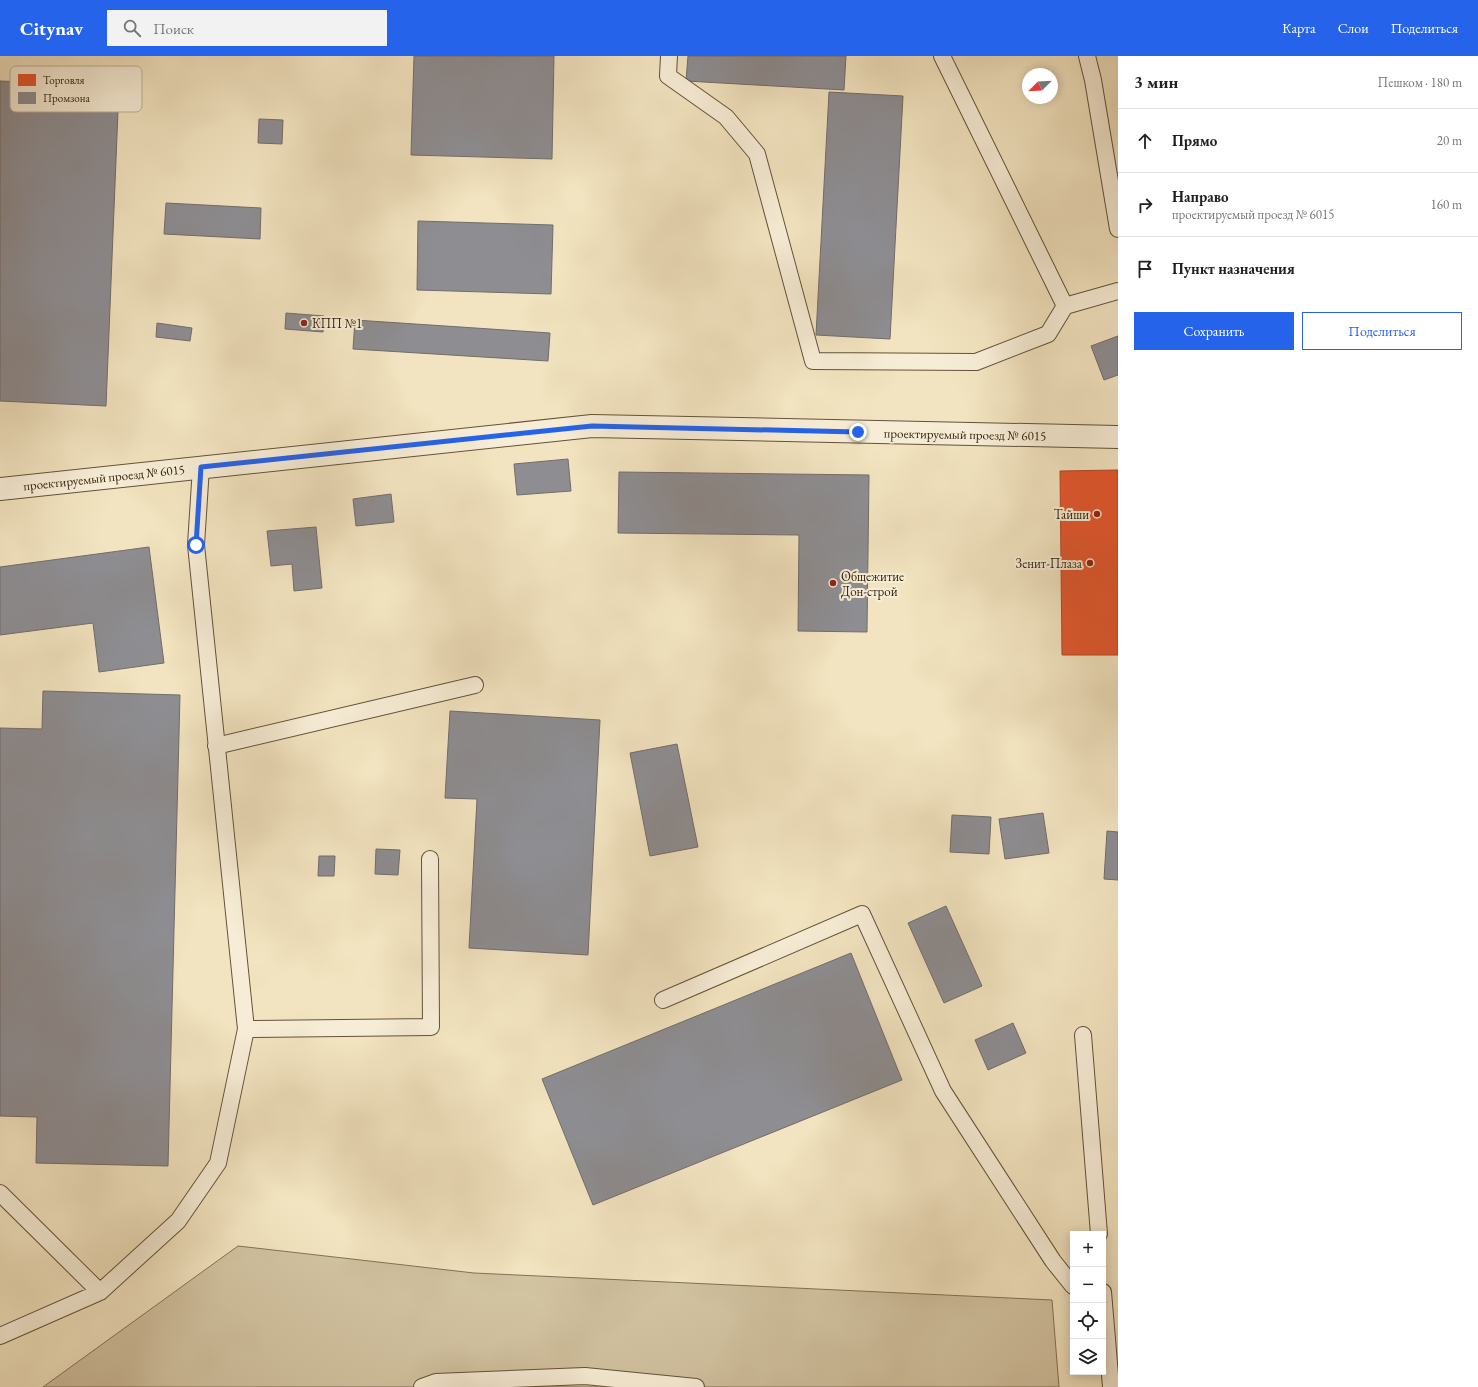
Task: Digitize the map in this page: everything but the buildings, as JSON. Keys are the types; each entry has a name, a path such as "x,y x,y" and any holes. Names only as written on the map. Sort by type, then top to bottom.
{"street":[{"name":"проектируемый проезд № 6015","path":"0,489 592,426 1118,437"}],"lane":[{"path":"669,56 668,76 726,117 756,154 813,361 976,362 1048,334 1065,306 1118,291"},
{"path":"942,56 1065,306"},
{"path":"1087,56 1093,80 1118,229"},
{"path":"0,1336 100,1292 178,1221 218,1163 246,1029 196,545 201,467"},
{"path":"216,746 475,685"},
{"path":"246,1029 431,1027 430,859"},
{"path":"663,1000 862,914 943,1091 1053,1261 1070,1282"},
{"path":"1083,1035 1099,1231"},
{"path":"0,1194 100,1292"},
{"path":"1105,1339 1110,1387"},
{"path":"422,1387 436,1382 585,1376 696,1387"}],"shaded area":[{"path":"238,1246 474,1273 1052,1300 1059,1387 43,1387"}],"place":[{"name":"КПП №1","path":"304,323"},
{"name":"Тайши","path":"1097,514"},
{"name":"Зенит-Плаза","path":"1090,563"},
{"name":"Общежитие Дон-строй","path":"833,583"}],"route":[{"path":"196,545 201,467 592,426 858,432"}]}
